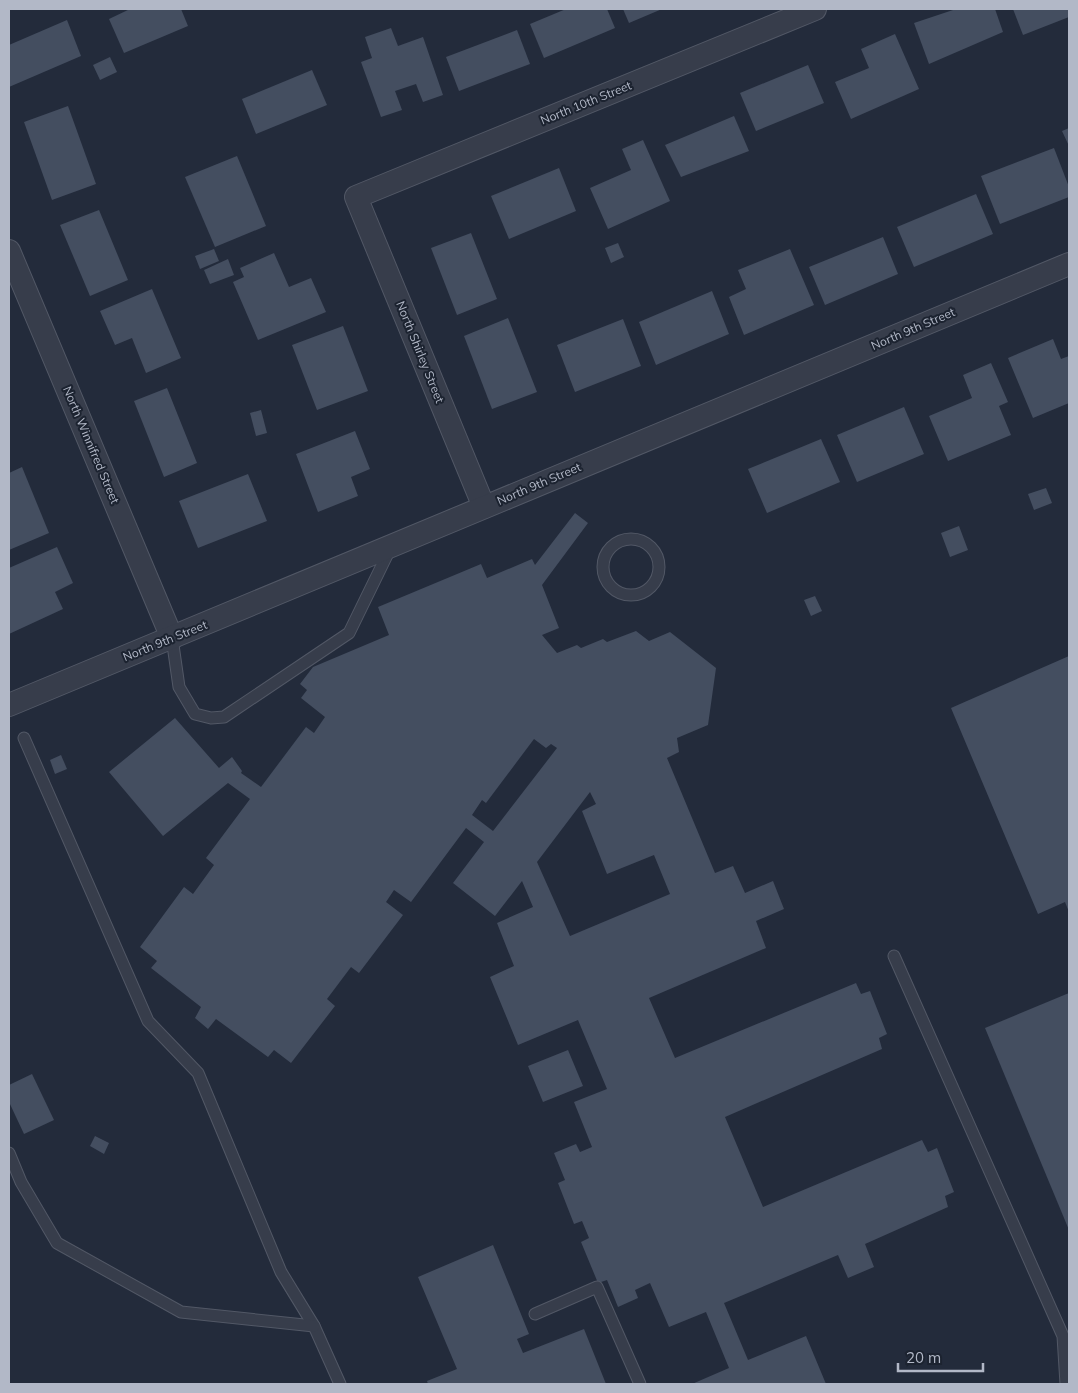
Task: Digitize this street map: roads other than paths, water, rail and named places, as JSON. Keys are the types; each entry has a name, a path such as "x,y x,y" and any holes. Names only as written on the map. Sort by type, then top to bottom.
{"street":[{"name":"North 10th Street","path":"356,197 815,9"},
{"name":"North Shirley Street","path":"356,197 484,507"},
{"name":"North Winnifred Street","path":"9,251 172,638"},
{"name":"North 9th Street","path":"9,705 1069,264"}],"lane":[{"path":"637,538 647,543 655,551 659,561 659,573 655,583 647,591 636,595 625,595 615,590 607,583 602,572 602,561 607,551 615,543 625,539 637,538"},
{"path":"172,638 179,687 195,714 211,718 224,716 349,633 392,546"},
{"path":"24,738 148,1020 198,1074 281,1272 314,1326 340,1384"},
{"path":"894,956 1063,1336 1066,1384"},
{"path":"9,1153 20,1182 57,1243 181,1312 314,1326"},
{"path":"535,1314 597,1286 640,1384"}]}
